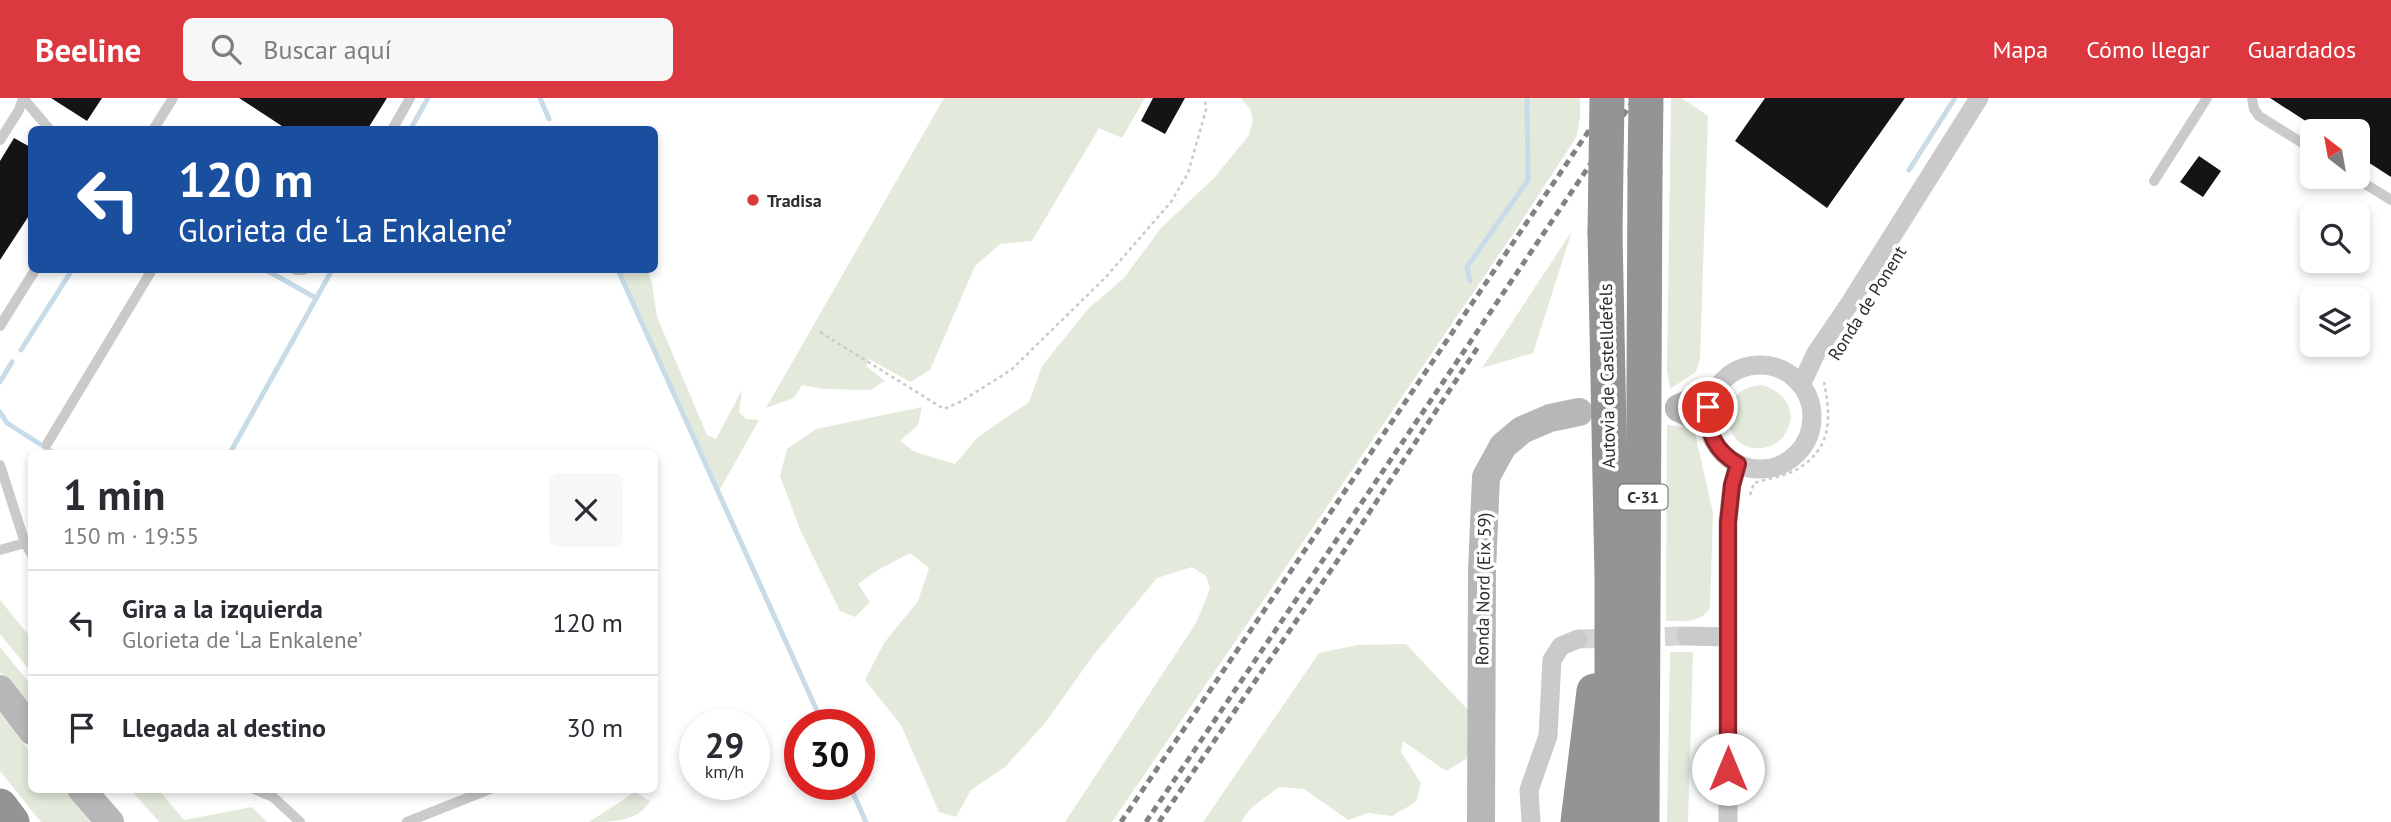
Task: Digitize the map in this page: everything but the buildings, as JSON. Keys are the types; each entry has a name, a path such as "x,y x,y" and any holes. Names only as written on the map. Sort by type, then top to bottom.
{"highway":[{"name":"Autovia de Castelldefels","path":"1607,98 1605,232 1612,577 1612,822"},
{"name":"Autovia de Castelldefels","path":"1642,822 1646,98"},
{"path":"1578,822 1585,753 1612,577"},
{"path":"0,806 12,822"}],"main road":[{"path":"1708,422 1679,408 1713,393"},
{"name":"Ronda Nord (Eix 59)","path":"1481,822 1482,570 1486,477 1503,446 1522,430 1550,418 1579,412"},
{"path":"0,689 28,726"},
{"path":"85,793 110,822"}],"street":[{"name":"Ronda de Ponent","path":"1801,385 1816,354 1979,98"},
{"name":"Ronda de Ponent","path":"1783,371 1816,354"},
{"path":"1708,422 1717,447 1726,457 1753,468 1769,468 1784,463 1797,453 1806,440 1811,424 1811,408 1801,385 1772,366 1755,365 1738,370 1723,379 1713,393"},
{"path":"1728,822 1728,522 1732,485 1738,464"},
{"path":"1686,636 1728,637"},
{"path":"1531,822 1529,790 1548,736 1552,660 1561,646 1578,639"}],"lane":[{"path":"23,98 47,126"},
{"path":"0,140 19,110 23,98"},
{"path":"156,126 173,98"},
{"path":"394,126 410,98"},
{"path":"2154,181 2207,98"},
{"path":"2252,98 2259,116 2300,142"},
{"path":"2370,187 2391,200"},
{"path":"0,326 33,273"},
{"path":"47,444 150,273"},
{"path":"0,465 28,548"},
{"path":"0,550 25,543"},
{"path":"264,793 273,797 300,822"},
{"path":"407,822 480,793"}],"path":[{"path":"820,332 944,409 960,402 1011,370 1105,278 1171,202 1188,173 1206,110 1205,98"},
{"name":"Ronda de Ponent","path":"1747,506 1754,483 1796,470 1818,453 1830,424 1822,374"}],"green space":[{"path":"944,98 1145,98 1122,138 1099,128 1032,241 1000,244 975,266 930,370 910,382 869,359 866,366 885,381 870,390 824,389 802,385 794,398 766,408"},
{"path":"1240,98 1580,98 1580,117 1577,136 1513,234 1112,822 1065,822 1196,623 1210,589 1206,576 1192,567 1157,578 1095,653 1045,723 1005,767 971,790 956,817 939,812 901,725 865,680 884,643 918,601 929,568 910,553 858,584 870,602 855,617 840,611 801,532 780,476 787,449 816,429 922,407 918,425 900,441 915,452 955,464 978,437 1029,402 1042,366 1088,309 1124,278 1161,228 1215,177 1249,135 1253,121 1250,108"},
{"path":"1671,98 1682,98 1708,116 1700,359 1696,372 1670,389 1667,370"},
{"path":"1572,231 1533,353 1482,368"},
{"path":"619,273 648,273 657,317 707,435 716,439 742,390 739,412 746,419 759,420 719,491"},
{"path":"1762,385 1782,396 1789,408 1790,422 1776,443 1752,448 1740,442 1732,433 1728,421 1729,409 1735,398 1745,389"},
{"path":"1683,423 1695,433 1713,513 1710,608 1696,619 1666,621 1667,425 1682,427"},
{"path":"0,600 28,634 28,668 0,634"},
{"path":"1406,644 1468,710 1470,748 1466,759 1446,771 1403,741 1401,752 1421,783 1416,802 1392,816 1368,813 1348,820 1304,789 1279,787 1251,808 1241,822 1203,822 1319,653 1358,645"},
{"path":"0,647 28,681 28,708 0,672"},
{"path":"1670,652 1693,652 1688,822 1667,822"},
{"path":"0,713 28,749 28,793 66,793 91,822 41,822 0,771"},
{"path":"134,793 161,793 184,820 252,807 267,822 159,822"},
{"path":"633,793 650,801 645,808 631,817 589,822"}],"waterway":[{"path":"412,126 428,98"},
{"path":"540,98 549,119"},
{"path":"1470,281 1467,267 1528,180 1527,98"},
{"path":"1909,170 1955,98"},
{"path":"21,350 70,273"},
{"path":"271,273 316,298"},
{"path":"232,450 330,273"},
{"path":"619,273 816,709"},
{"path":"0,382 12,362"},
{"path":"0,412 7,423 49,450"},
{"path":"856,800 866,822"}],"tunnel":[{"path":"1578,639 1686,636"}],"railway":[{"path":"1121,822 1611,98"},
{"path":"1146,822 1635,98"},
{"path":"1159,822 1344,551 1478,347"}],"place":[{"name":"Tradisa","path":"753,200"}],"route":[{"path":"1708,407 1708,422 1717,447 1726,457 1738,464 1732,485 1728,522 1728,769"}]}
